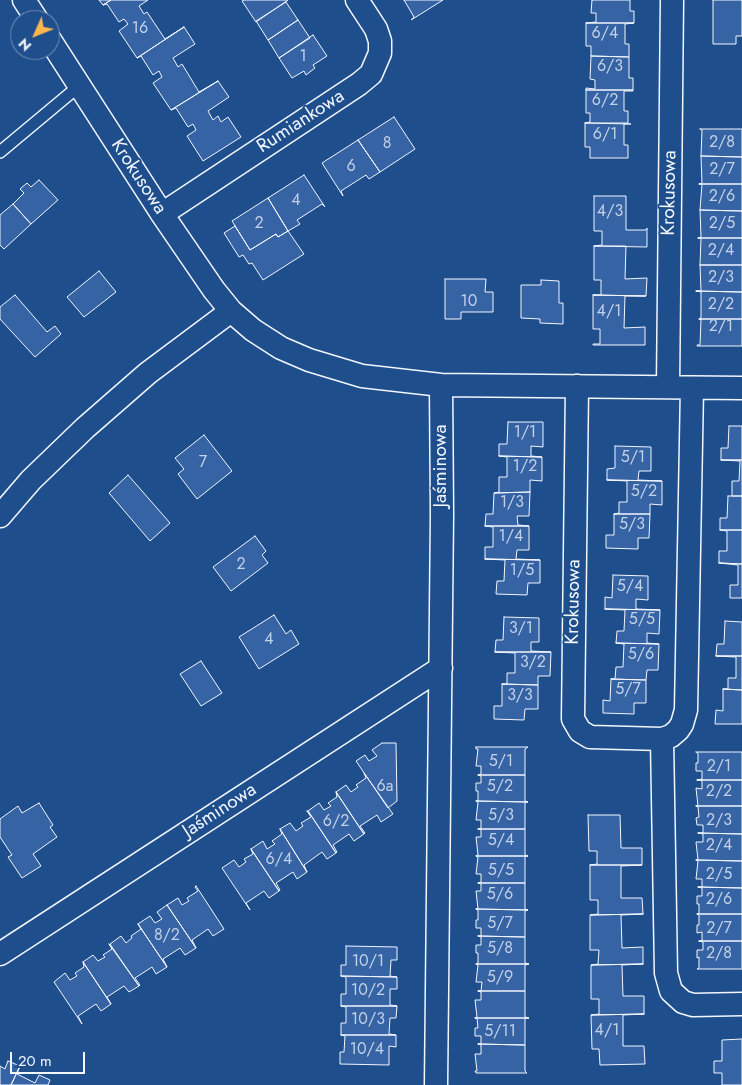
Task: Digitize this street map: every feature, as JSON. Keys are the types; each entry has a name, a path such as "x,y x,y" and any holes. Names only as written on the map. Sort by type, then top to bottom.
{"street":[{"name":"Rumiankowa","path":"162,214 359,84 371,74 380,54 380,41 376,29 357,0"},
{"name":"Krokusowa","path":"668,387 672,0"},
{"name":"Krokusowa","path":"60,56 196,266 231,311 253,330 281,348 309,360 362,376 440,385 742,388"},
{"path":"0,516 31,480 85,428 148,373 231,311"},
{"name":"Jaśminowa","path":"436,1085 442,514 440,385"},
{"name":"Krokusowa","path":"577,386 573,719 580,731 590,737 662,739"},
{"path":"692,388 686,710 678,730 671,736 662,739 666,973 670,991 684,1002 693,1005 742,1004"},
{"name":"Jaśminowa","path":"0,954 441,668"}],"lane":[{"path":"0,152 79,86"}],"building":[{"path":"99,0 111,0 103,5"},
{"path":"111,0 148,0 139,6 144,14 147,12 165,39 184,27 137,58 119,31 128,24 124,19 119,22 107,4 103,5"},
{"path":"288,0 256,22 242,1"},
{"path":"404,0 443,0 411,20 414,17"},
{"path":"592,0 630,0 630,11 634,11 634,23 586,23 596,22 596,13 591,13"},
{"path":"713,0 742,0 742,36 736,36 736,44 713,44"},
{"path":"286,2 298,20 268,40 256,21"},
{"path":"298,20 310,38 279,58 268,40"},
{"path":"586,23 634,23 625,24 625,44 629,44 629,57 591,56 591,46 586,46"},
{"path":"184,27 195,44 173,58 178,67 182,64 199,92 218,81 171,110 153,83 162,77 159,71 153,75 141,56 137,58"},
{"path":"313,35 327,56 313,65 315,68 306,75 304,71 292,78 279,58"},
{"path":"591,56 629,57 629,78 633,78 633,90 586,90 586,88 595,89 595,80 590,79"},
{"path":"218,81 229,97 208,111 213,120 218,116 221,122 228,117 241,137 203,161 187,136 196,130 193,124 188,127 176,108 171,110"},
{"path":"586,90 633,90 624,91 624,111 628,111 628,123 585,123 590,122 590,113 586,113"},
{"path":"394,117 415,149 380,172 358,140"},
{"path":"585,123 631,124 624,124 624,145 628,145 628,158 590,158 590,147 585,147"},
{"path":"700,129 742,129 742,157 701,156 702,130"},
{"path":"358,140 380,172 369,179 366,175 341,191 343,196 322,163"},
{"path":"701,156 742,157 742,184 699,184 702,183"},
{"path":"304,175 325,207 322,204 297,220 300,224 288,231 268,198"},
{"path":"39,180 58,200 31,224 13,204 24,193 20,189 27,183 31,187"},
{"path":"702,184 742,184 742,211 700,210"},
{"path":"594,196 626,196 626,230 646,230 647,228 647,247 594,246 602,245 602,231 594,231"},
{"path":"268,198 288,231 278,237 276,234 250,250 232,221"},
{"path":"13,204 31,224 4,249 0,245 0,215"},
{"path":"700,210 742,211 742,238 698,238 701,237"},
{"path":"235,226 250,250 276,234 278,237 288,231 304,254 263,280 252,263 249,264 243,255 239,257 224,233"},
{"path":"701,238 742,238 742,265 700,265"},
{"path":"594,246 626,246 625,279 647,278 646,296 593,295 601,295 601,280 594,280"},
{"path":"700,265 742,265 742,292 696,291 701,291"},
{"path":"99,271 116,292 84,317 67,297"},
{"path":"445,279 486,279 485,292 493,292 493,312 461,312 461,319 445,319"},
{"path":"541,280 559,281 559,303 563,303 563,324 540,323 540,319 521,318 521,285 541,285"},
{"path":"696,291 742,292 742,319 699,319 701,318 701,292"},
{"path":"15,295 47,332 55,326 61,334 35,357 0,319 0,307"},
{"path":"593,295 646,296 625,296 624,328 645,327 645,345 593,345 600,344 600,329 593,329"},
{"path":"701,319 742,319 742,346 697,346 700,345"},
{"path":"508,422 543,422 543,447 531,446 531,456 542,457 499,456 499,444 507,444"},
{"path":"729,426 742,426 742,460 721,460 721,448 728,448"},
{"path":"204,435 232,471 197,499 178,474 184,469 175,458"},
{"path":"615,446 651,447 651,471 639,471 638,480 662,481 607,480 607,469 615,468"},
{"path":"499,456 542,457 542,481 530,480 530,492 494,493 499,492 499,477 507,477 507,457"},
{"path":"721,460 742,460 742,496 732,496 732,481 739,481 740,461"},
{"path":"128,475 170,523 150,541 109,493"},
{"path":"607,480 662,481 662,505 650,504 650,514 614,514 619,513 619,502 627,502 627,481"},
{"path":"530,492 529,516 517,516 518,525 529,526 485,526 486,514 493,514 494,493"},
{"path":"728,496 742,496 742,530 720,530 720,518 727,518"},
{"path":"614,514 650,514 649,538 638,538 638,549 606,548 606,535 614,535"},
{"path":"485,526 529,526 529,550 517,550 516,559 540,560 485,559 485,547 493,547 493,527"},
{"path":"720,530 742,530 742,564 719,563 719,551 727,551 727,531"},
{"path":"255,536 266,551 262,555 268,563 231,591 213,567"},
{"path":"485,559 540,560 540,583 528,583 527,595 496,594 497,581 504,581 505,560"},
{"path":"719,563 742,564 742,598 730,598 730,585 738,585 738,565"},
{"path":"613,575 648,576 648,600 636,599 636,609 660,610 605,609 605,597 612,598"},
{"path":"605,609 660,610 659,634 647,633 647,643 659,644 616,643 617,631 624,631 625,610"},
{"path":"274,615 286,634 291,630 299,644 259,669 239,637"},
{"path":"504,617 539,618 539,642 531,642 531,651 551,652 495,652 496,640 503,640"},
{"path":"725,621 742,622 742,656 716,656 717,644 724,644"},
{"path":"616,643 659,644 658,670 647,670 646,680 611,679 615,679 616,667 623,667 624,644"},
{"path":"495,652 551,652 550,676 538,676 538,685 502,684 507,684 507,673 515,673 515,653"},
{"path":"716,656 742,656 742,690 723,689 728,689 728,678 736,678 736,657"},
{"path":"201,661 222,693 201,706 180,674"},
{"path":"611,679 646,680 646,703 634,703 634,714 603,713 603,700 610,701"},
{"path":"502,684 538,685 538,709 525,709 524,720 494,719 494,706 502,706"},
{"path":"723,689 742,690 742,724 715,724 716,710 723,711"},
{"path":"382,743 396,743 397,801 388,808 356,761 365,755 369,761 377,756 372,750"},
{"path":"476,747 528,747 525,749 525,775 478,775 481,774 481,766 476,766 478,749"},
{"path":"696,752 742,752 742,780 697,780 702,779 702,771 696,771 698,753"},
{"path":"364,773 393,814 381,822 377,815 360,826 364,834 336,792 346,785 351,792 358,787 356,785 366,778"},
{"path":"478,775 525,775 525,801 528,802 476,801 478,801 478,791 476,791 476,783 481,783 481,776"},
{"path":"702,780 742,780 742,806 698,806 696,788 702,789"},
{"path":"336,792 364,834 354,841 349,834 333,845 336,853 308,811 319,803 324,810 331,806 328,803 337,797"},
{"path":"476,801 528,802 525,802 525,829 478,829 481,828 481,820 476,820 478,802"},
{"path":"39,803 53,825 50,827 57,837 33,854 41,866 22,878 8,857 12,855 0,837 0,819 18,806 22,813"},
{"path":"696,806 742,806 742,834 698,833 703,833 703,825 697,825 696,818 699,817 698,807"},
{"path":"307,811 336,853 327,859 322,852 304,865 307,872 280,829 290,823 296,831 303,826 301,823 311,817"},
{"path":"588,815 620,815 621,848 642,848 642,865 590,865 597,864 597,851 589,851"},
{"path":"280,829 307,872 297,879 293,872 276,883 279,891 251,849 263,841 267,849 275,844 272,841 282,834"},
{"path":"481,829 525,829 525,855 528,856 476,856 478,855 476,837 481,837"},
{"path":"698,833 742,834 742,861 696,860 698,860 696,842 703,842 703,834"},
{"path":"251,849 279,891 269,898 264,891 246,903 250,910 222,868 234,860 239,867 246,862 244,859 253,854"},
{"path":"476,856 525,856 525,883 478,883 481,882 481,874 476,874 478,857"},
{"path":"696,860 742,861 742,888 698,887 702,887 702,879 696,879 698,861"},
{"path":"590,865 642,865 621,866 621,898 642,898 643,914 590,915 598,914 598,900 590,900"},
{"path":"478,883 525,883 525,909 528,910 476,909 478,909 476,891 481,891 481,884"},
{"path":"196,886 224,929 213,936 208,929 192,940 196,948 167,905 178,898 182,905 189,901 187,898 198,891"},
{"path":"698,887 742,888 742,914 699,914 697,896 702,896 702,888"},
{"path":"167,905 196,948 185,955 180,948 163,959 167,967 138,924 150,916 155,923 162,919 157,912"},
{"path":"476,909 528,910 525,911 525,937 478,936 481,936 481,928 476,928 478,910"},
{"path":"643,914 621,915 622,948 643,947 643,964 591,965 598,964 599,950 590,950 590,915"},
{"path":"697,914 742,914 742,941 702,941 702,932 697,933 699,915"},
{"path":"138,924 167,967 156,974 152,967 135,978 139,986 110,944 121,936 126,943 132,938 131,936 141,929"},
{"path":"478,936 525,937 525,963 529,964 476,964 478,963 478,953 476,953 476,945 481,945 481,937"},
{"path":"699,941 742,941 742,969 697,969 699,968 699,957 697,958 697,950 703,950 703,942"},
{"path":"109,944 139,986 129,992 124,986 107,997 111,1004 83,962 93,955 98,961 105,957 103,955 112,949"},
{"path":"346,946 397,947 397,960 391,960 390,976 397,977 341,976 341,965 346,965"},
{"path":"83,962 111,1004 101,1011 96,1004 78,1016 82,1024 54,982 65,973 70,980 77,976 75,973 84,967"},
{"path":"476,964 529,964 525,965 525,991 481,991 482,982 476,982 478,965"},
{"path":"643,964 622,965 623,996 644,996 644,1014 591,1015 599,1014 599,999 591,999 591,965"},
{"path":"341,976 397,977 397,989 390,989 390,1005 397,1006 341,1006 341,994 346,994 346,977"},
{"path":"478,991 525,991 525,1017 529,1018 475,1018 477,1017 475,1000 481,1000 481,992"},
{"path":"341,1006 397,1006 396,1018 390,1018 389,1034 396,1035 341,1035 341,1023 346,1023 346,1007"},
{"path":"644,1014 623,1015 623,1046 644,1046 645,1064 600,1065 599,1049 592,1049 591,1015"},
{"path":"477,1018 525,1018 525,1045 478,1044 481,1044 481,1036 475,1036 475,1028 478,1028"},
{"path":"341,1035 396,1035 396,1047 389,1046 389,1065 340,1064 340,1052 344,1052 345,1036"},
{"path":"742,1039 742,1085 722,1085 722,1073 714,1073 714,1061 722,1061 722,1040"},
{"path":"478,1044 525,1045 525,1071 527,1073 476,1073 475,1054 481,1054 481,1045"},
{"path":"8,1061 20,1066 11,1085 0,1085 0,1066 5,1069"},
{"path":"20,1066 17,1074 35,1083 39,1075 50,1080 48,1085 11,1085"}]}
